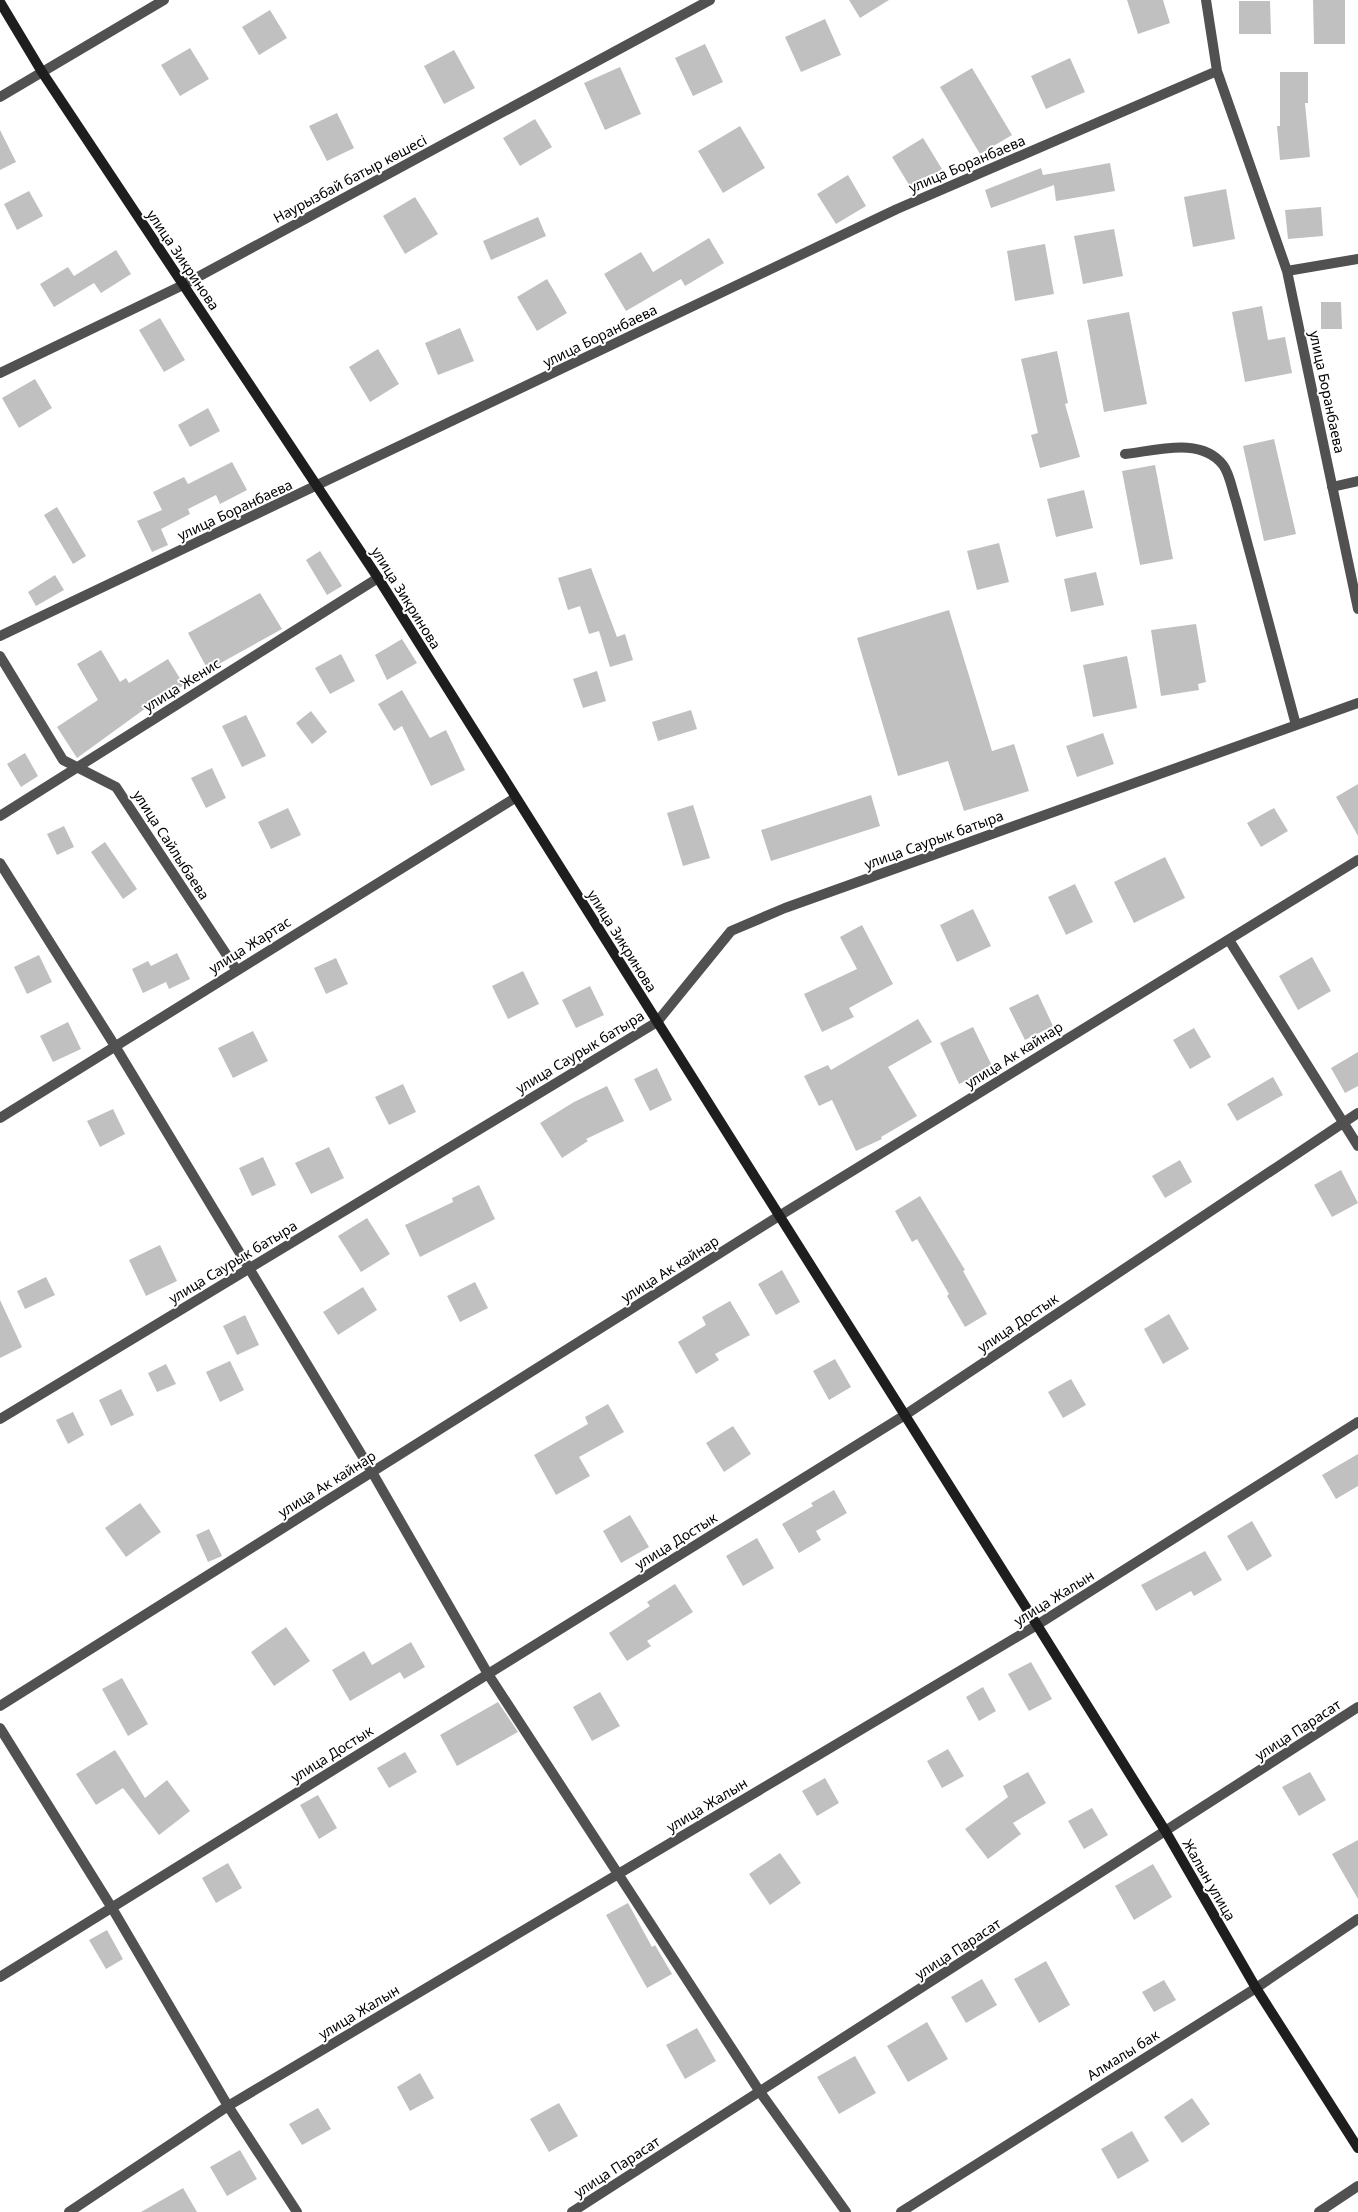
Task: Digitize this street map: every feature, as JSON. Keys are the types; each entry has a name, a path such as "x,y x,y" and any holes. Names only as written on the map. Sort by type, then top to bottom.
{"street":[{"path":"0,97 164,0"},
{"name":"Наурызбай батыр көшесі","path":"0,373 183,285 710,0"},
{"name":"улица Боранбаева","path":"1206,0 1217,70 1287,271 1358,609"},
{"name":"улица Зикринова","path":"0,2 42,72 378,578 905,1415"},
{"name":"улица Боранбаева","path":"0,636 317,487 896,210 1217,70"},
{"path":"1287,271 1358,259"},
{"path":"1125,454 1188,447 1213,455 1224,466 1236,501 1296,725"},
{"path":"1332,487 1358,481"},
{"name":"улица Женис","path":"0,816 378,578"},
{"name":"улица Сайлыбаева","path":"0,656 63,760 116,787 236,969"},
{"name":"улица Саурык батыра","path":"0,1418 658,1022 731,931 785,908 1358,703"},
{"name":"улица Жартас","path":"0,1118 236,969 515,798"},
{"name":"улица Ак кайнар","path":"0,1706 779,1216 1358,860"},
{"path":"0,863 115,1046 372,1472 488,1674 760,2092 846,2212"},
{"path":"1229,940 1358,1146"},
{"name":"улица Достык","path":"0,1977 905,1415 1358,1113"},
{"name":"Жалын улица","path":"905,1415 1166,1832 1256,1988 1358,2148"},
{"name":"улица Жалын","path":"69,2212 228,2106 1037,1625 1358,1422"},
{"name":"улица Парасат","path":"572,2212 1358,1707"},
{"path":"0,1728 112,1908 228,2106 297,2212"},
{"name":"Алмалы бак","path":"900,2212 1256,1988 1358,1919"},
{"path":"1319,2212 1358,2186"}],"building":[{"path":"849,0 889,0 860,18"},
{"path":"1127,0 1163,0 1170,23 1138,34"},
{"path":"1313,0 1345,0 1345,44 1314,44"},
{"path":"1239,1 1270,1 1271,34 1239,34"},
{"path":"270,10 287,38 259,55 242,27"},
{"path":"825,19 841,55 801,72 785,37"},
{"path":"705,44 723,82 693,96 675,58"},
{"path":"190,48 209,79 180,96 161,65"},
{"path":"454,50 475,88 444,104 424,66"},
{"path":"1070,58 1085,92 1046,109 1031,76"},
{"path":"620,67 641,114 605,130 584,83"},
{"path":"972,68 1012,135 980,154 940,87"},
{"path":"1280,72 1308,72 1308,103 1305,103 1310,157 1280,160 1277,126 1280,126"},
{"path":"337,113 354,148 327,161 309,126"},
{"path":"535,119 552,147 520,166 503,138"},
{"path":"740,126 765,168 723,193 698,151"},
{"path":"0,130 16,162 0,170"},
{"path":"923,138 942,169 911,188 892,157"},
{"path":"1110,163 1115,191 1056,201 1054,185 991,208 985,190 1041,168 1043,175"},
{"path":"848,175 866,206 836,224 817,194"},
{"path":"1226,189 1235,239 1193,247 1184,197"},
{"path":"29,191 43,216 17,230 4,204"},
{"path":"415,197 438,234 405,254 383,216"},
{"path":"1321,207 1323,236 1288,239 1285,210"},
{"path":"538,217 546,236 491,260 483,241"},
{"path":"1114,229 1123,276 1083,284 1074,236"},
{"path":"709,238 724,263 685,286 681,279 626,311 604,274 641,252 653,272"},
{"path":"1045,244 1054,294 1015,301 1007,251"},
{"path":"116,250 131,274 101,293 94,283 54,307 40,284 68,267 74,276"},
{"path":"547,279 567,313 537,331 517,297"},
{"path":"1321,302 1341,302 1342,329 1321,329"},
{"path":"1262,306 1268,340 1285,337 1292,373 1245,382 1232,312"},
{"path":"1129,312 1147,404 1104,412 1087,320"},
{"path":"160,318 185,360 164,372 139,330"},
{"path":"460,328 474,361 438,375 425,343"},
{"path":"378,349 399,384 370,402 349,367"},
{"path":"1057,351 1068,403 1065,404 1080,457 1040,468 1031,435 1038,433 1021,359"},
{"path":"35,379 52,408 19,428 2,398"},
{"path":"208,408 220,431 190,447 178,425"},
{"path":"1274,439 1296,534 1264,541 1243,446"},
{"path":"232,462 247,490 220,504 216,495 188,509 190,514 161,529 168,545 152,552 137,521 162,510 153,492 184,477 188,484"},
{"path":"1155,465 1173,559 1140,565 1122,471"},
{"path":"1084,490 1093,528 1056,537 1047,499"},
{"path":"57,507 86,556 73,564 44,515"},
{"path":"999,543 1009,582 977,590 967,551"},
{"path":"320,551 342,586 327,595 306,560"},
{"path":"591,568 617,637 625,634 633,660 610,667 599,631 589,634 580,606 568,610 558,578"},
{"path":"1096,572 1104,605 1071,612 1064,579"},
{"path":"55,575 64,590 36,606 28,592"},
{"path":"260,593 282,629 208,670 188,633"},
{"path":"949,610 992,751 1014,744 1029,791 964,811 948,761 898,776 857,638"},
{"path":"1196,624 1206,682 1198,684 1199,690 1161,696 1151,630"},
{"path":"402,639 417,663 387,680 375,655"},
{"path":"101,650 120,682 126,678 129,683 168,659 184,685 146,708 77,758 57,727 98,700 77,664"},
{"path":"341,654 355,681 330,694 315,668"},
{"path":"1127,656 1137,708 1093,717 1083,665"},
{"path":"597,671 606,701 583,708 573,679"},
{"path":"402,690 430,738 446,730 465,770 431,786 402,726 394,731 378,704"},
{"path":"691,710 697,729 658,741 652,722"},
{"path":"311,711 327,732 312,744 296,723"},
{"path":"246,715 266,756 242,767 222,726"},
{"path":"1103,733 1114,764 1077,777 1066,746"},
{"path":"25,753 38,776 21,787 7,764"},
{"path":"212,768 226,798 206,808 191,778"},
{"path":"1358,784 1358,836 1336,797"},
{"path":"871,795 880,826 771,861 761,830"},
{"path":"693,805 710,858 683,866 667,813"},
{"path":"288,808 301,835 271,849 258,822"},
{"path":"1274,808 1288,831 1261,847 1247,823"},
{"path":"64,826 74,847 57,855 47,834"},
{"path":"105,842 137,889 123,899 91,852"},
{"path":"1165,857 1185,898 1134,923 1114,882"},
{"path":"1075,884 1093,922 1066,935 1048,897"},
{"path":"973,909 991,946 957,962 940,925"},
{"path":"862,925 893,984 849,1008 854,1017 822,1032 804,994 857,969 840,937"},
{"path":"177,953 190,979 169,989 166,982 143,993 132,969 148,961 151,966"},
{"path":"39,955 52,982 27,994 14,967"},
{"path":"1312,957 1331,991 1298,1010 1279,976"},
{"path":"336,958 348,984 326,994 314,968"},
{"path":"523,971 539,1004 508,1019 492,986"},
{"path":"590,986 604,1015 576,1028 562,1000"},
{"path":"1038,994 1053,1026 1025,1040 1009,1008"},
{"path":"918,1019 932,1042 888,1067 917,1116 881,1137 882,1139 856,1151 832,1100 819,1106 804,1076 828,1065 831,1070"},
{"path":"68,1022 81,1049 53,1062 40,1036"},
{"path":"973,1027 993,1068 959,1084 940,1043"},
{"path":"1194,1028 1211,1057 1190,1069 1173,1040"},
{"path":"253,1031 268,1061 233,1078 218,1048"},
{"path":"1358,1052 1358,1086 1345,1093 1331,1068"},
{"path":"657,1068 672,1100 650,1111 634,1079"},
{"path":"1273,1077 1283,1095 1237,1121 1227,1104"},
{"path":"403,1084 416,1112 389,1125 375,1097"},
{"path":"607,1086 624,1121 586,1139 588,1141 562,1158 540,1123 574,1102"},
{"path":"113,1109 125,1134 100,1147 87,1121"},
{"path":"329,1147 344,1178 311,1194 295,1163"},
{"path":"263,1157 276,1185 252,1196 239,1168"},
{"path":"1180,1160 1192,1182 1165,1198 1152,1176"},
{"path":"1341,1170 1358,1203 1332,1217 1314,1185"},
{"path":"479,1185 495,1219 420,1257 405,1225 453,1202 452,1198"},
{"path":"920,1196 965,1270 963,1271 987,1314 965,1327 947,1296 949,1294 917,1239 912,1242 895,1211"},
{"path":"367,1218 390,1254 361,1272 338,1236"},
{"path":"160,1245 177,1281 146,1296 129,1260"},
{"path":"782,1270 800,1302 776,1315 758,1284"},
{"path":"46,1277 55,1295 25,1309 17,1291"},
{"path":"475,1282 488,1308 460,1322 447,1296"},
{"path":"363,1287 377,1310 338,1335 323,1312"},
{"path":"0,1300 22,1347 0,1358"},
{"path":"730,1301 750,1335 715,1354 719,1360 696,1374 678,1342 706,1325 702,1317"},
{"path":"1169,1314 1189,1349 1163,1364 1144,1329"},
{"path":"245,1315 259,1345 237,1355 223,1326"},
{"path":"835,1359 851,1387 829,1400 813,1371"},
{"path":"230,1361 244,1390 220,1402 206,1372"},
{"path":"166,1364 176,1384 157,1392 148,1373"},
{"path":"1071,1379 1086,1405 1063,1418 1048,1392"},
{"path":"121,1389 134,1415 111,1426 99,1400"},
{"path":"608,1404 624,1432 579,1457 590,1476 556,1495 534,1455 588,1424 585,1417"},
{"path":"73,1412 84,1435 68,1444 56,1420"},
{"path":"733,1426 751,1454 724,1472 706,1443"},
{"path":"1358,1454 1358,1486 1336,1499 1322,1475"},
{"path":"834,1490 847,1513 816,1531 821,1540 799,1553 782,1524 813,1506 811,1503"},
{"path":"140,1503 161,1532 126,1557 105,1528"},
{"path":"630,1515 649,1547 621,1563 603,1531"},
{"path":"1252,1521 1272,1556 1247,1571 1227,1536"},
{"path":"209,1529 222,1556 208,1562 196,1535"},
{"path":"757,1538 774,1568 743,1586 726,1556"},
{"path":"1205,1551 1222,1580 1194,1596 1191,1591 1156,1611 1141,1585"},
{"path":"675,1584 693,1612 647,1641 651,1646 627,1661 609,1633 650,1606 647,1602"},
{"path":"286,1627 310,1661 274,1686 251,1652"},
{"path":"411,1642 425,1667 404,1679 400,1672 350,1701 332,1670 364,1651 372,1665"},
{"path":"1031,1662 1052,1699 1029,1711 1008,1674"},
{"path":"122,1678 148,1724 128,1736 102,1689"},
{"path":"983,1687 996,1711 979,1721 966,1697"},
{"path":"600,1692 620,1726 592,1741 573,1707"},
{"path":"498,1702 518,1732 457,1766 440,1735"},
{"path":"948,1749 964,1776 942,1788 927,1761"},
{"path":"115,1750 145,1798 167,1780 190,1811 159,1835 123,1788 96,1805 76,1774"},
{"path":"405,1752 417,1772 389,1788 377,1768"},
{"path":"1028,1772 1046,1803 1013,1823 1021,1834 988,1859 965,1829 1008,1797 1003,1786"},
{"path":"1310,1772 1326,1800 1299,1816 1282,1787"},
{"path":"825,1778 839,1803 817,1816 802,1791"},
{"path":"318,1795 337,1828 319,1839 300,1805"},
{"path":"1092,1808 1108,1835 1084,1849 1068,1821"},
{"path":"1358,1840 1358,1899 1332,1854"},
{"path":"780,1853 801,1883 770,1905 749,1874"},
{"path":"228,1863 242,1888 216,1903 202,1878"},
{"path":"1153,1864 1172,1897 1134,1920 1115,1886"},
{"path":"628,1903 652,1947 655,1945 672,1974 647,1988 606,1915"},
{"path":"107,1930 123,1959 106,1969 89,1940"},
{"path":"1046,1961 1070,2005 1039,2023 1014,1979"},
{"path":"982,1979 997,2005 966,2023 951,1997"},
{"path":"1164,1980 1176,2000 1154,2012 1142,1992"},
{"path":"927,2022 948,2059 908,2082 887,2046"},
{"path":"697,2028 716,2061 685,2079 666,2045"},
{"path":"855,2056 876,2093 839,2114 817,2077"},
{"path":"420,2073 434,2098 410,2111 397,2087"},
{"path":"1192,2098 1210,2124 1182,2143 1164,2117"},
{"path":"559,2103 578,2136 549,2152 530,2119"},
{"path":"318,2108 331,2129 302,2145 289,2124"},
{"path":"1132,2131 1149,2161 1118,2179 1101,2149"},
{"path":"240,2150 257,2179 227,2196 210,2167"},
{"path":"183,2188 197,2212 141,2212"}]}
